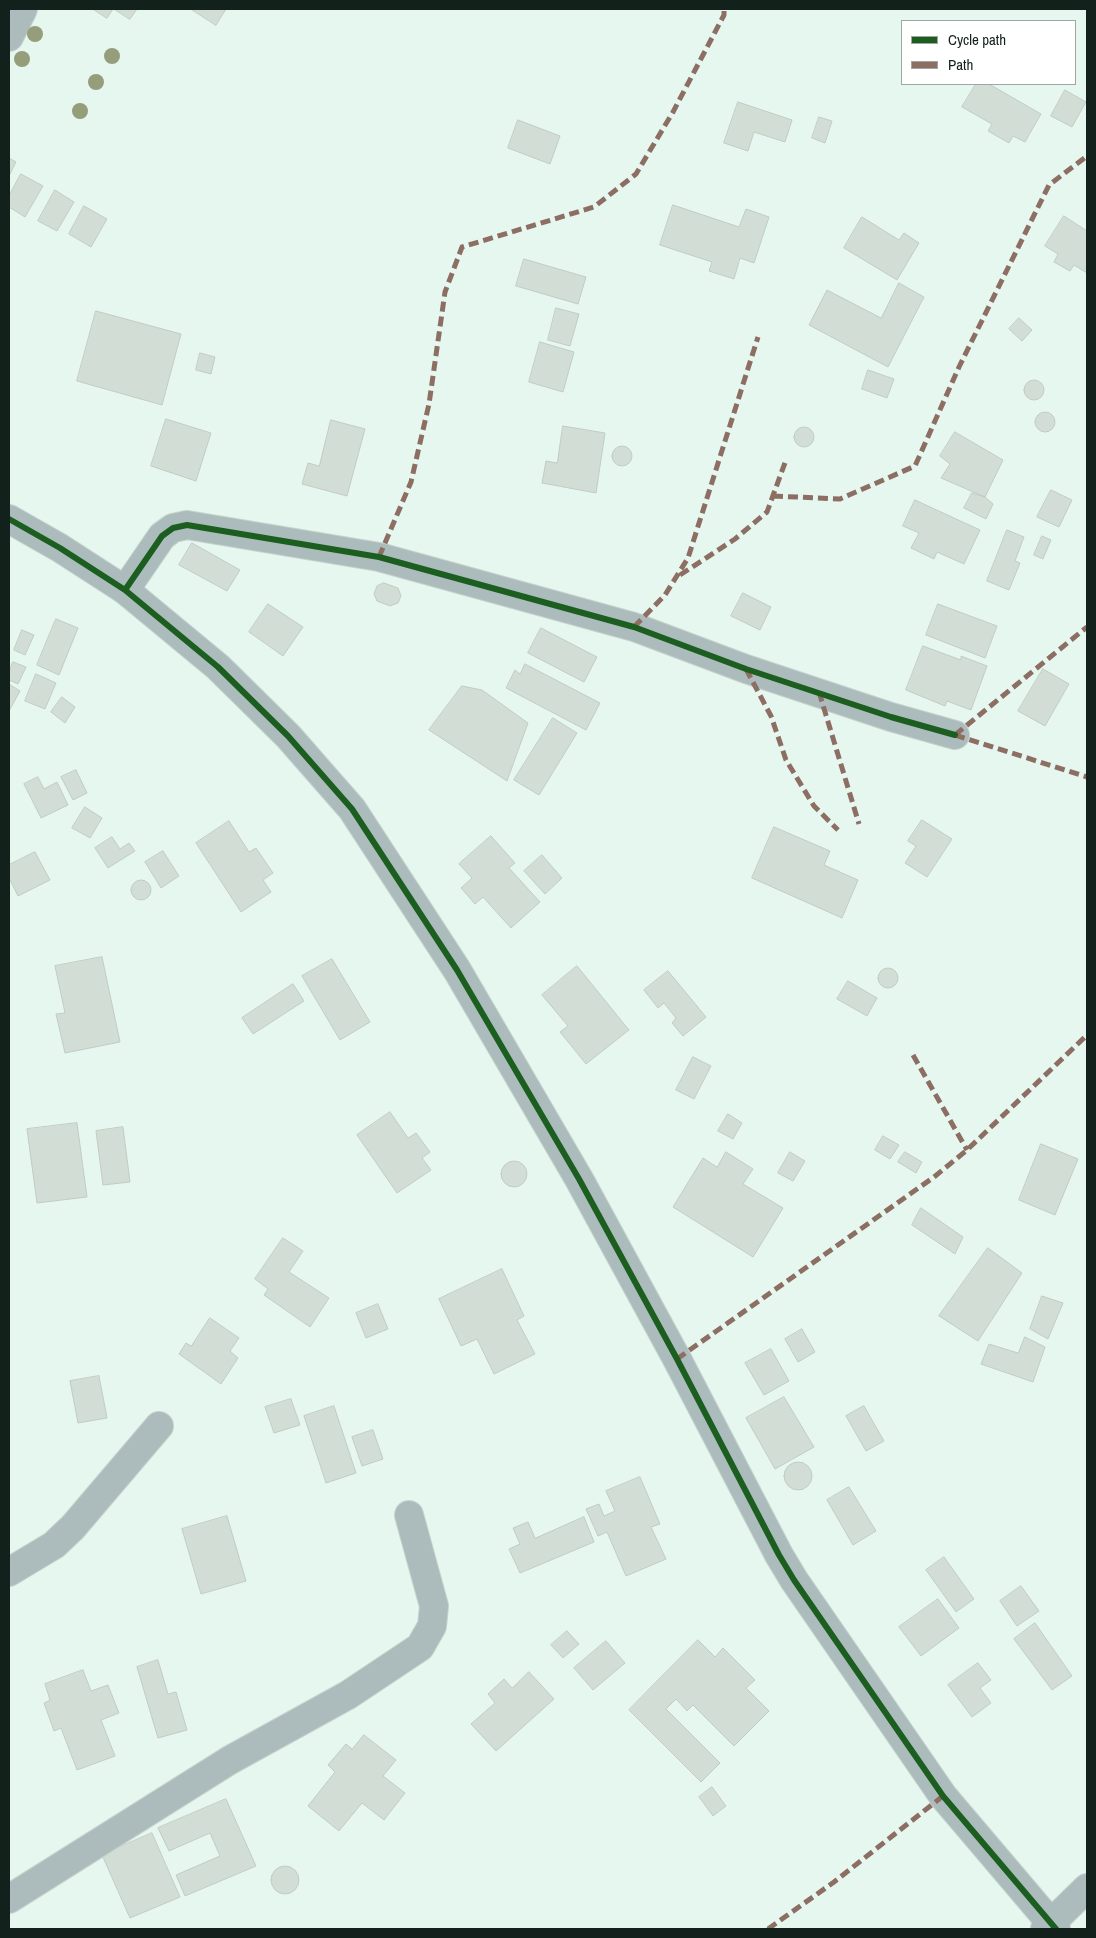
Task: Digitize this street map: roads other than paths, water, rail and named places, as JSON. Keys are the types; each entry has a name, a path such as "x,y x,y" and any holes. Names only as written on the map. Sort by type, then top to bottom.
{"street":[{"path":"9,36 23,9"},
{"path":"9,519 60,548 125,590 218,667 288,736 352,809 457,970 579,1179 794,1580 943,1796 1050,1927 1087,1888"},
{"path":"125,590 162,536 174,528 187,525 379,557 634,627 746,670 891,717 955,735"},
{"path":"9,1572 54,1545 73,1527 159,1426"},
{"path":"9,1898 230,1760 348,1695 420,1647 432,1626 434,1606 409,1515"}]}
